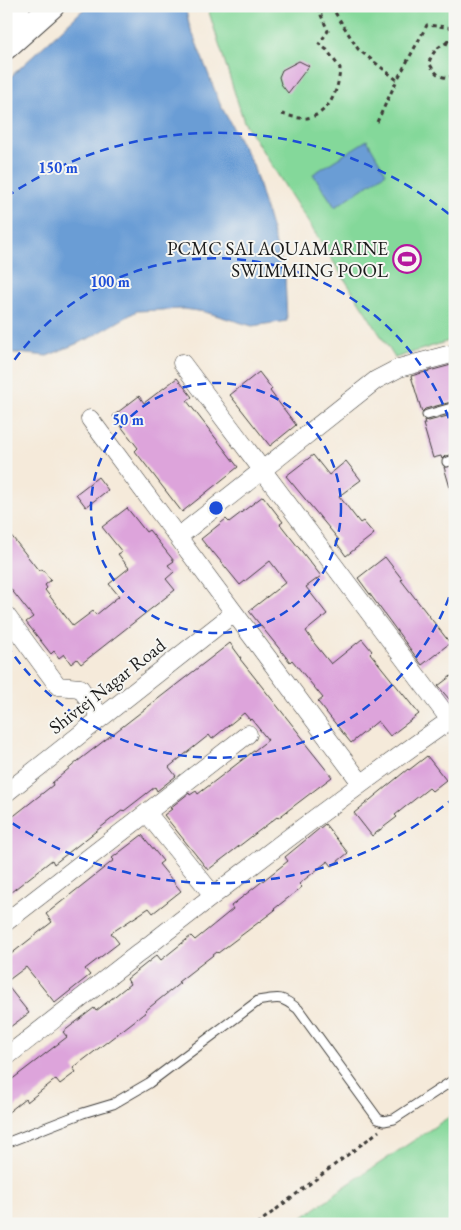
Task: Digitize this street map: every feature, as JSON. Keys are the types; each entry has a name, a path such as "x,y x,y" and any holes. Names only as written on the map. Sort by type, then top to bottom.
{"street":[{"path":"6,17 18,6"},
{"path":"6,47 52,6"},
{"path":"178,537 376,380 399,368 455,353"},
{"path":"6,1057 213,895 361,783 450,720 182,363"},
{"path":"90,419 361,783"},
{"name":"Shivtej Nagar Road","path":"6,793 234,612"},
{"path":"6,615 58,686 80,688 101,718"},
{"path":"6,922 248,734"},
{"path":"147,813 213,895"}],"lane":[{"path":"455,401 428,411 455,407"},
{"path":"6,1143 83,1113 113,1104 149,1083 258,1001 270,998 284,998 298,1009 378,1118 384,1121 394,1119 455,1079"}],"path":[{"path":"282,114 307,118 327,106 334,97 338,86 340,68 327,50 319,44 328,31 317,6"},
{"path":"331,6 358,49 397,80"},
{"path":"377,122 426,25 455,28"},
{"path":"455,34 436,49 429,62 432,69 439,76 446,78 453,75 455,89"},
{"path":"446,43 455,48"},
{"path":"257,1224 400,1115"}],"green space":[{"path":"207,6 455,6 455,339 395,358 244,122"},
{"path":"455,1113 455,1224 294,1224 347,1185"}],"water":[{"path":"87,6 185,6 189,24 220,104 253,165 285,276 287,321 252,326 205,312 184,309 137,311 88,339 47,356 6,352 6,81"},
{"path":"367,140 386,173 335,207 313,174"}],"building":[{"path":"299,61 309,66 288,93 281,84 279,77 282,70"},
{"path":"455,364 455,401 425,409 422,412 411,376"},
{"path":"259,372 272,389 270,391 296,425 270,446 230,395"},
{"path":"177,378 192,397 187,401 238,467 182,512 135,451 138,448 113,416 139,396 144,403"},
{"path":"455,414 455,454 445,456 442,459 441,456 433,458 423,424 425,424 424,420 429,421"},
{"path":"313,455 329,475 346,461 361,480 339,496 360,523 363,521 374,534 346,556 336,542 339,540 286,476"},
{"path":"455,466 455,491 451,491 444,467"},
{"path":"98,477 108,490 86,507 76,494"},
{"path":"263,496 283,522 280,524 321,576 306,587 327,614 306,631 314,643 331,664 362,639 372,651 370,653 419,714 390,736 378,721 351,743 318,702 323,698 292,660 290,662 249,611 286,582 270,561 240,585 201,539 226,519 229,522"},
{"path":"127,508 146,532 149,530 174,561 168,565 174,572 166,579 175,590 81,664 77,659 71,664 64,654 59,658 54,651 51,654 26,622 33,617 6,583 6,529 39,571 42,569 51,580 45,585 47,588 45,590 73,626 93,611 96,615 119,596 109,584 129,568 118,554 122,552 102,527"},
{"path":"385,557 450,643 422,665 358,578"},
{"path":"230,643 240,659 332,777 208,870 164,815 189,793 190,795 196,791 198,794 268,740 244,713 212,739 209,735 169,767 176,776 157,791 155,787 54,864 52,860 6,896 6,822 53,785 52,783 78,761"},
{"path":"455,673 455,706 438,686"},
{"path":"427,756 446,780 432,791 429,788 395,815 397,817 372,836 354,813"},
{"path":"325,824 348,853 332,866 328,861 299,884 302,887 275,910 178,982 180,983 146,1012 73,1068 76,1072 60,1084 56,1079 27,1102 25,1099 6,1114 6,1084 67,1037 63,1032 94,1008 96,1011 130,984 127,979 157,955 161,960 191,936 195,940 233,909 231,906 288,861 285,857"},
{"path":"142,835 163,861 159,864 181,891 153,913 149,908 111,933 119,943 85,969 90,975 55,1003 26,967 6,982 6,958 52,922 46,914 114,860 112,858"},
{"path":"6,984 29,1013 6,1030"}],"place":[{"name":"PCMC SAI AQUAMARINE SWIMMING POOL","path":"407,259"}]}
